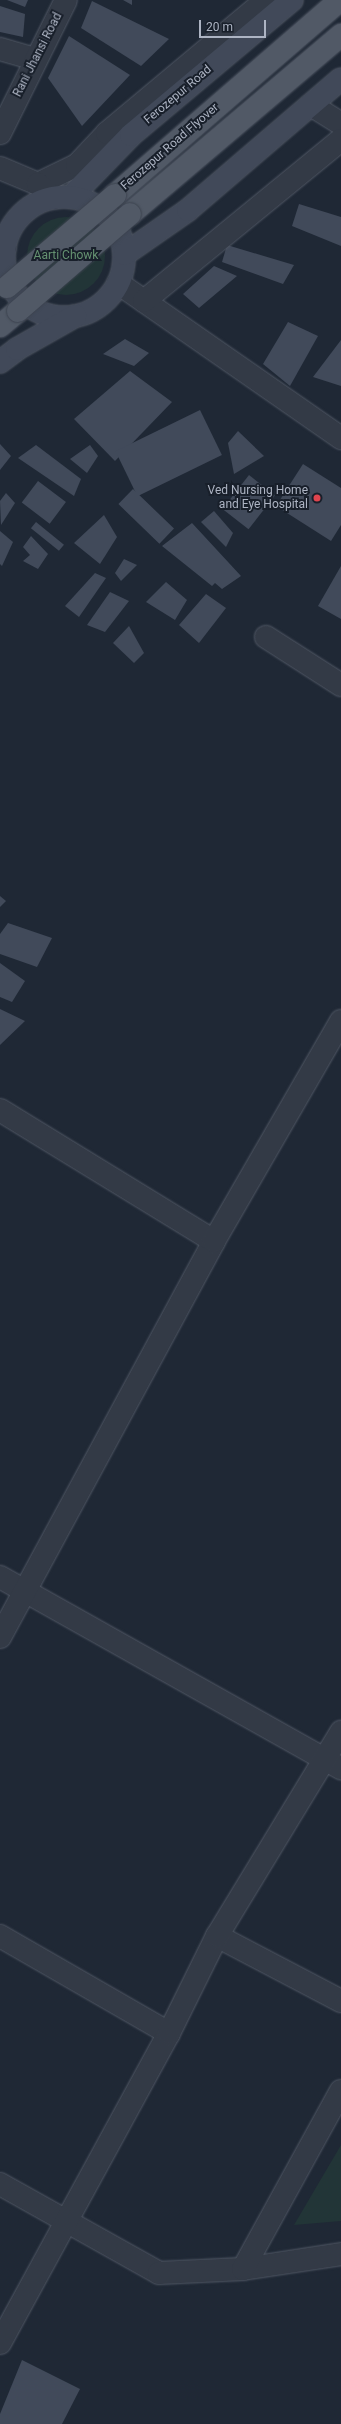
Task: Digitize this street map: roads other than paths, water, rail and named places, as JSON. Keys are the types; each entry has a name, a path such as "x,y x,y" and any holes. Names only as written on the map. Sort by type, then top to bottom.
{"main road":[{"name":"Ferozepur Road","path":"54,193 131,134 292,0"},
{"name":"Ferozepur Road Flyover","path":"0,293 340,0"},
{"name":"Ferozepur Road Flyover","path":"0,326 169,179 341,35"},
{"path":"125,254 188,210 341,79"},
{"path":"0,362 17,348 76,316 93,309 108,298 118,283 125,254 122,239 115,224 104,211 89,202 54,193 22,214 11,230 2,256 12,286 24,301 40,311 58,316 76,316"}],"street":[{"name":"Rani Jhansi Road","path":"3,120 66,0"},
{"path":"0,168 54,193 77,165 107,133 266,0"},
{"path":"0,49 35,59"},
{"path":"311,105 341,124"},
{"path":"144,301 341,140"},
{"path":"118,283 341,438"},
{"path":"266,637 341,686"},
{"path":"0,1637 24,1590 214,1241 341,1021"},
{"path":"0,1110 214,1241"},
{"path":"0,1577 333,1763"},
{"path":"0,2343 170,2033 217,1936 333,1763 341,1732"},
{"path":"0,1936 170,2033"},
{"path":"217,1936 341,2001"},
{"path":"243,2269 341,2091"},
{"path":"0,2184 67,2221 144,2267 159,2273 243,2269 341,2254"}],"place":[{"name":"Ved Nursing Home and Eye Hospital","path":"317,498"}],"park label":[{"name":"Aarti Chowk","path":"66,256"}]}
